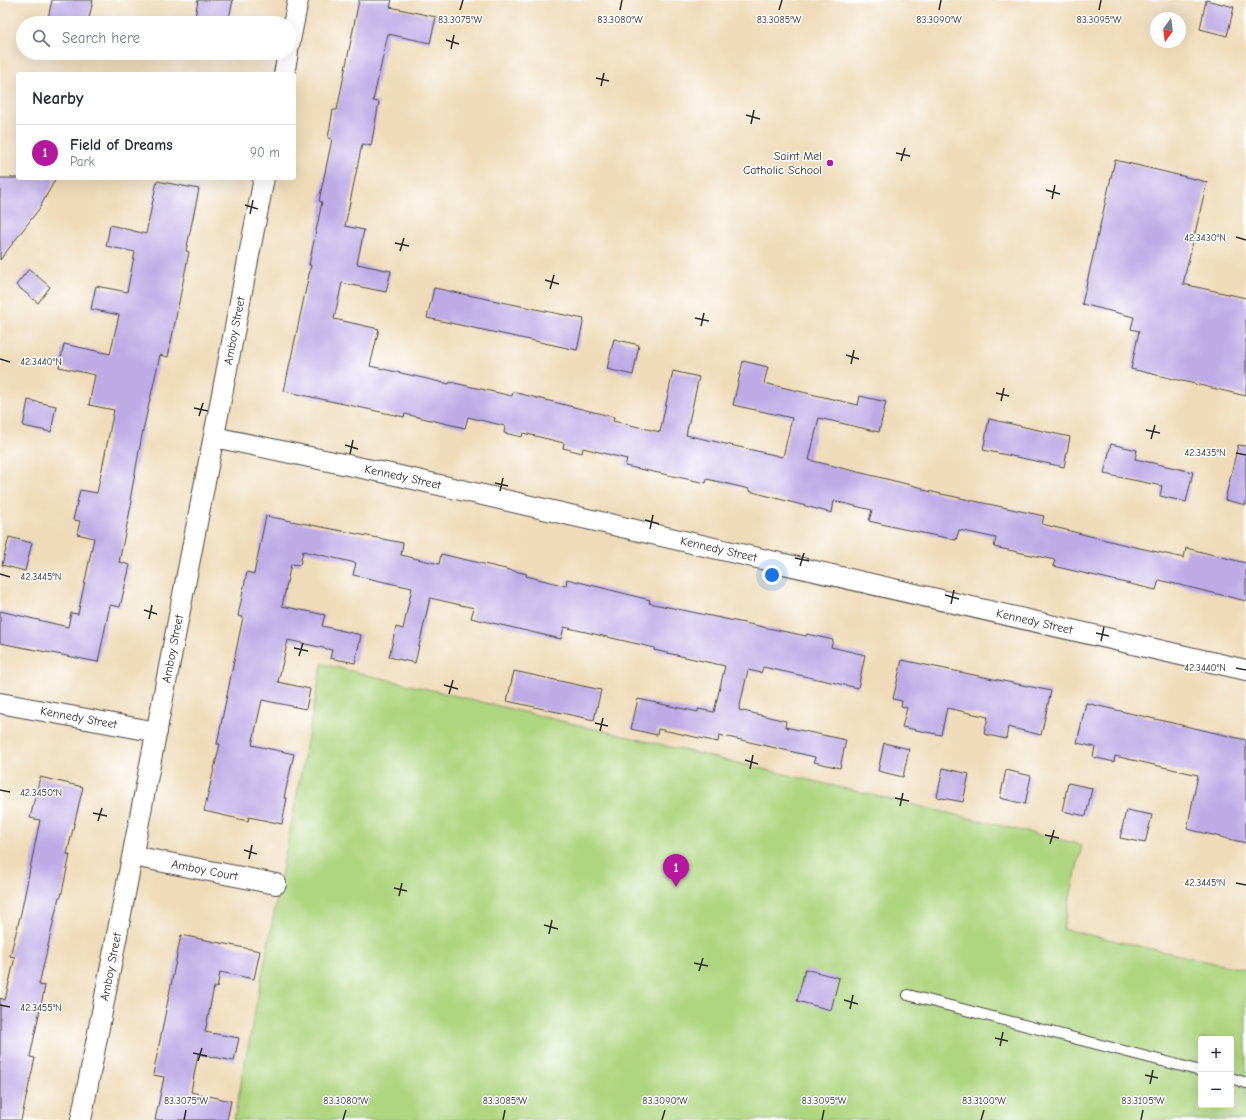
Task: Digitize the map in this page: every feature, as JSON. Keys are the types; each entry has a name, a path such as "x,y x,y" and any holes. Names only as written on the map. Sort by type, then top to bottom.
{"street":[{"path":"295,16 298,0"},
{"path":"284,72 287,60"},
{"name":"Amboy Street","path":"81,1120 264,180"},
{"name":"Kennedy Street","path":"214,437 400,476 1246,670"},
{"name":"Kennedy Street","path":"0,703 157,732"},
{"name":"Amboy Court","path":"133,856 276,884"}],"lane":[{"path":"908,995 1198,1070"},
{"path":"1234,1079 1246,1083"}],"green space":[{"path":"322,664 1082,845 1063,929 1246,970 1246,1120 234,1120"}],"building":[{"path":"52,0 93,0 90,16 49,16"},
{"path":"198,0 233,0 230,16 195,16"},
{"path":"359,0 392,0 390,7 436,17 430,43 388,34 373,101 379,102 371,146 362,144 345,226 364,230 357,264 391,271 386,292 342,283 334,319 379,329 370,366 449,384 450,382 512,396 513,392 614,417 613,421 660,432 673,371 699,377 686,435 783,457 792,418 733,405 743,361 768,367 764,383 858,405 860,396 886,402 879,432 819,418 809,460 923,488 923,490 1044,516 1042,524 1122,544 1184,558 1186,548 1246,563 1246,601 1159,580 1156,590 1053,566 1055,560 994,547 996,538 959,530 956,540 894,527 869,521 872,510 834,501 832,513 749,491 749,489 707,479 706,483 625,466 627,459 583,448 582,453 563,448 564,443 523,433 522,437 504,433 505,426 468,417 465,428 405,414 404,417 284,391 311,265 309,265 322,202 319,201 332,139 328,138 333,110 337,110"},
{"path":"1206,0 1234,7 1227,36 1200,29"},
{"path":"1115,160 1207,182 1183,284 1246,298 1246,396 1131,369 1139,331 1131,329 1134,317 1082,304"},
{"path":"0,178 16,178 16,180 55,180 39,209 0,260"},
{"path":"157,181 199,189 186,251 189,252 168,357 160,355 142,435 130,500 132,501 119,562 130,565 120,607 110,605 98,662 0,643 0,611 68,627 71,613 78,614 94,538 77,534 80,521 73,520 80,490 97,493 114,410 89,405 95,375 59,367 64,344 110,354 119,315 91,309 96,286 127,292 135,252 106,246 110,225 146,234"},
{"path":"29,269 50,287 38,303 16,285"},
{"path":"434,288 584,319 577,350 427,318"},
{"path":"614,339 639,345 633,375 607,369"},
{"path":"28,400 56,406 51,432 23,426"},
{"path":"989,419 1070,437 1064,467 983,450"},
{"path":"1111,444 1137,450 1135,459 1193,472 1186,502 1160,496 1162,486 1104,474"},
{"path":"1238,445 1246,446 1246,505 1225,500"},
{"path":"266,516 403,543 401,555 439,564 441,554 527,574 526,576 566,586 567,579 650,600 649,603 806,636 807,634 833,640 831,647 865,655 858,688 763,667 761,673 748,670 739,710 786,721 785,727 846,740 840,768 814,762 815,757 719,735 718,742 658,729 657,735 631,729 638,699 698,712 698,709 714,712 725,666 654,650 655,648 564,627 561,639 471,618 474,608 430,598 415,663 389,657 396,627 403,629 412,588 353,575 356,563 303,551 300,565 291,564 282,606 325,615 322,626 361,635 355,663 330,658 332,650 288,640 278,682 310,689 306,709 262,700 252,745 294,754 284,798 287,798 282,824 249,817 248,821 204,811 220,744 217,744 243,617 238,616 247,572 254,574"},
{"path":"9,537 32,543 25,571 2,565"},
{"path":"902,660 1051,691 1041,735 1008,727 1006,739 984,734 988,717 947,708 941,735 902,727 907,708 901,706 902,701 893,699"},
{"path":"514,671 601,690 594,720 507,701"},
{"path":"1086,703 1246,740 1246,843 1187,829 1198,775 1115,756 1114,762 1093,757 1095,747 1077,743"},
{"path":"884,743 909,749 903,777 878,771"},
{"path":"943,768 969,774 963,802 937,797"},
{"path":"1006,770 1031,776 1025,804 1000,798"},
{"path":"40,777 83,787 67,854 70,855 61,897 59,897 39,985 45,986 30,1057 35,1058 21,1120 0,1120 0,998 5,1000 15,957 10,956 21,913 40,820 30,818"},
{"path":"1068,783 1092,788 1086,816 1062,811"},
{"path":"1126,810 1152,815 1145,843 1120,838"},
{"path":"181,935 260,951 254,979 220,972 217,988 214,987 205,1032 239,1038 234,1061 198,1054 191,1092 231,1101 227,1120 155,1120 164,1077 153,1075"},
{"path":"805,969 839,978 831,1010 797,1001"}],"place":[{"name":"Saint Mel Catholic School","path":"830,163"},
{"name":"Field of Dreams","path":"676,887"}]}
